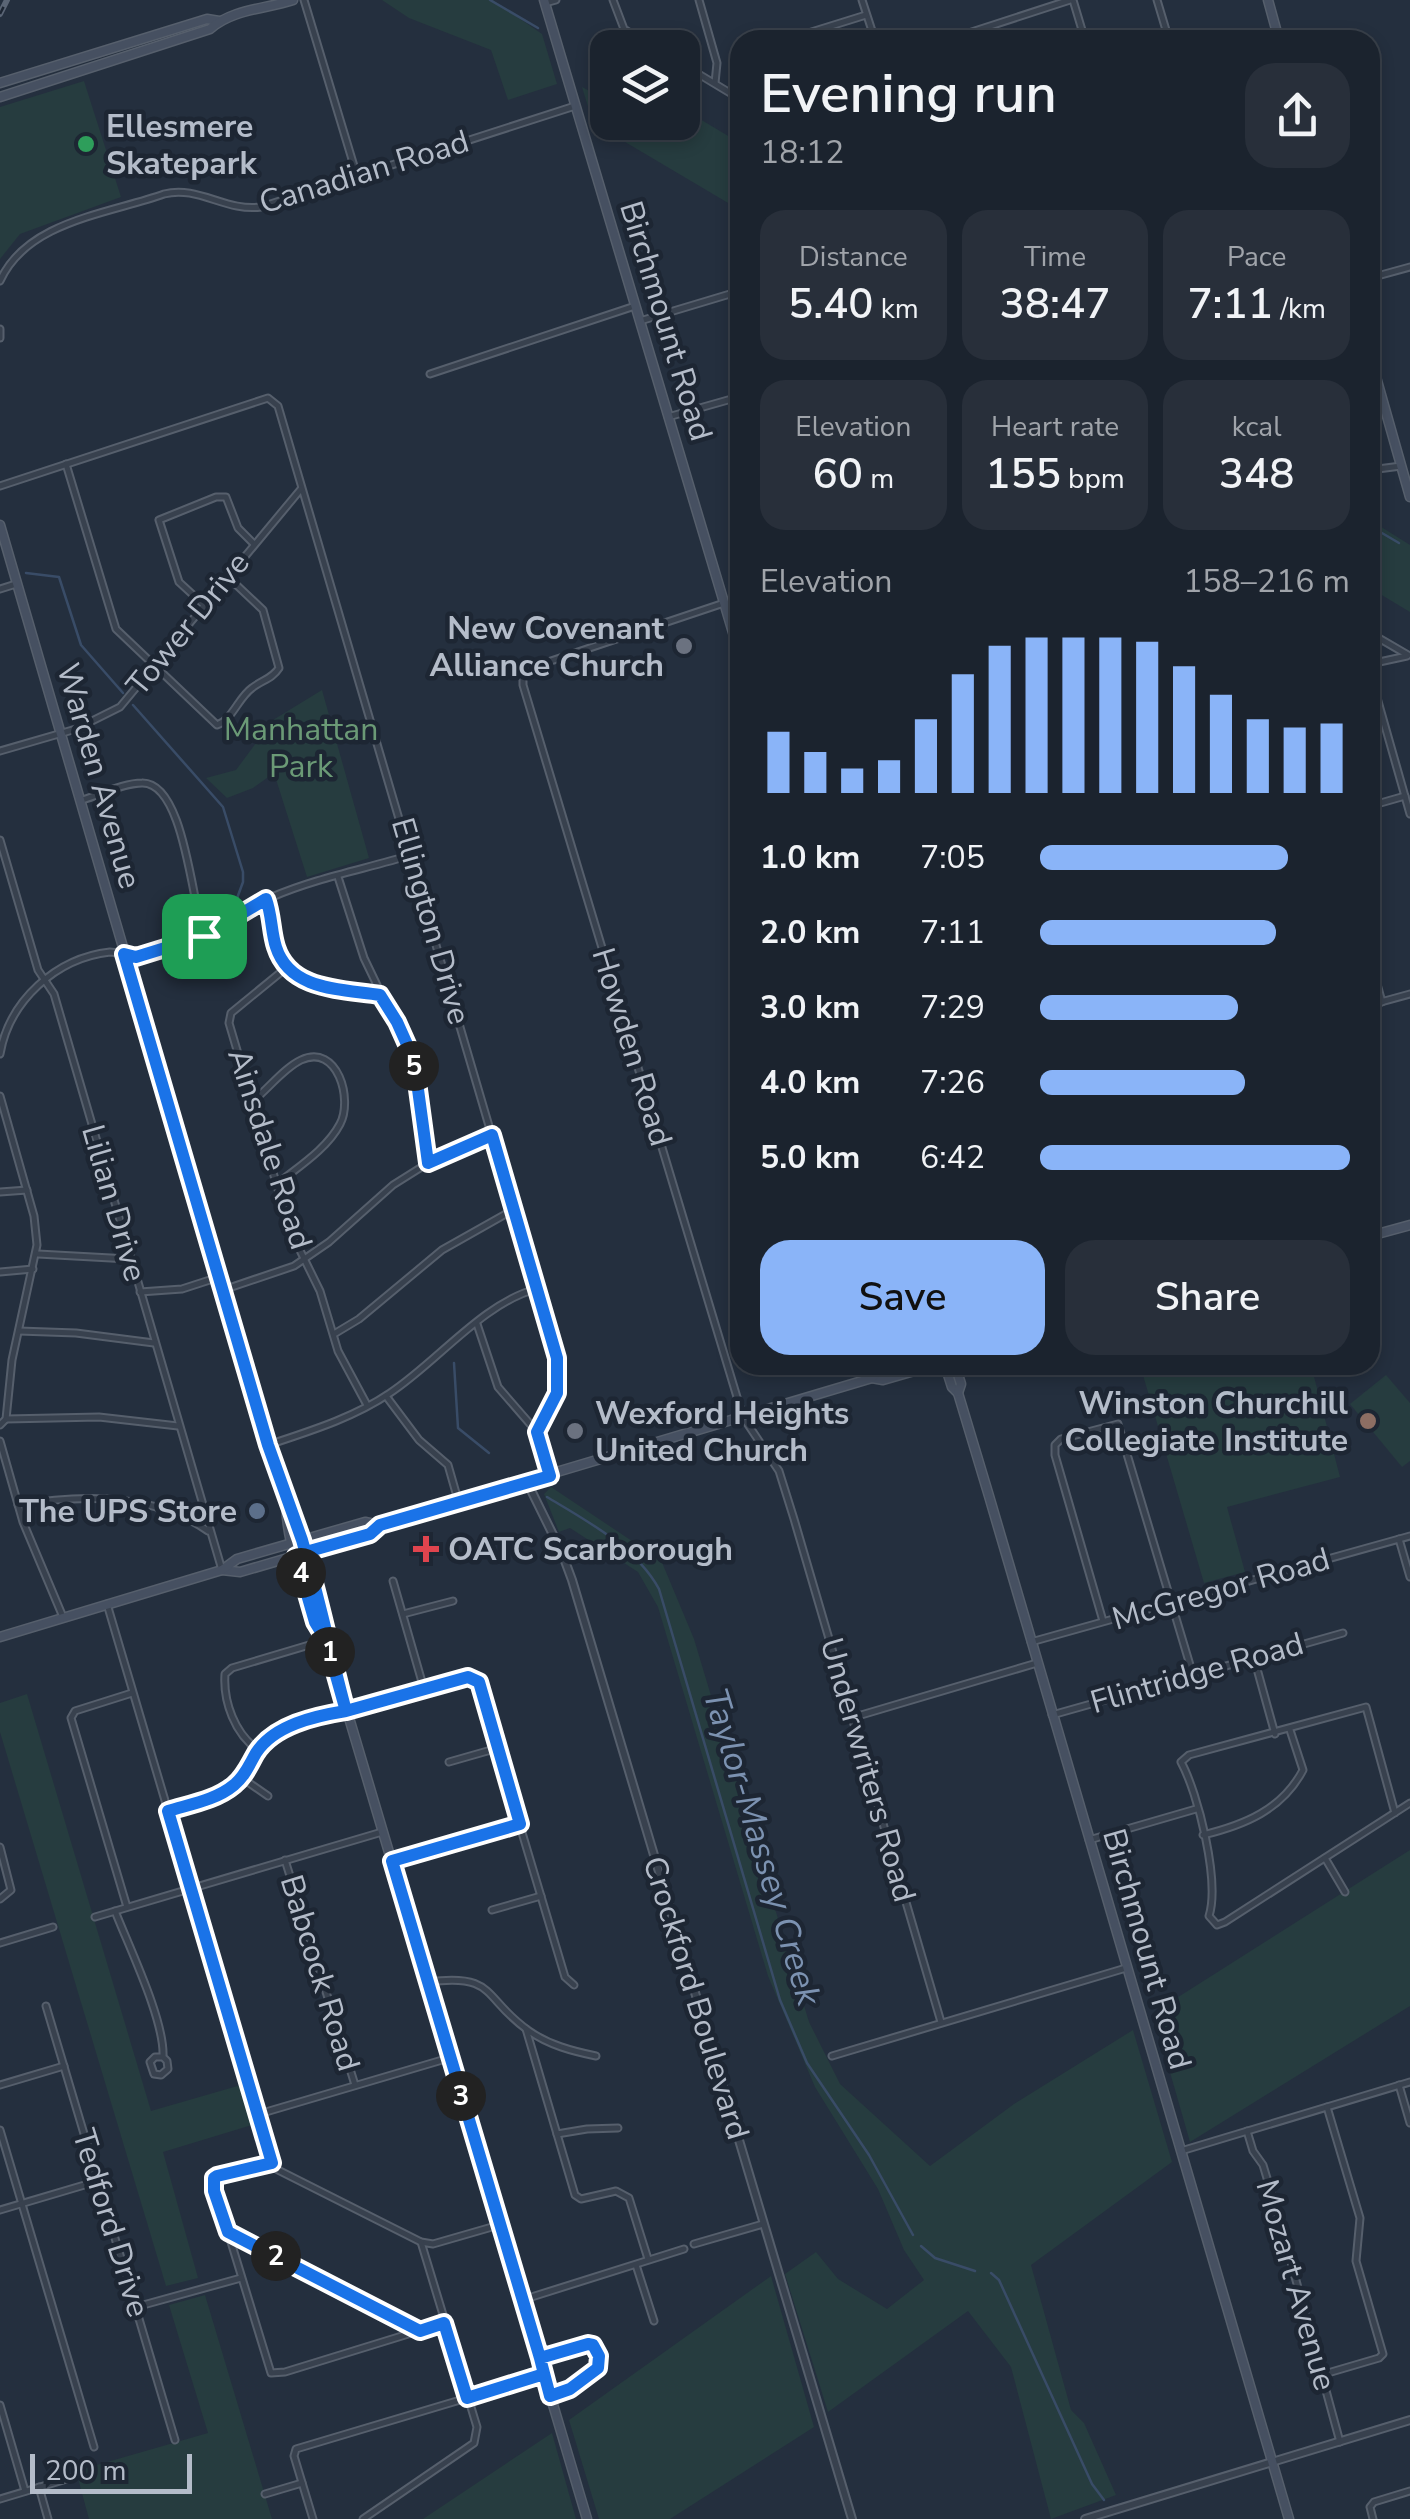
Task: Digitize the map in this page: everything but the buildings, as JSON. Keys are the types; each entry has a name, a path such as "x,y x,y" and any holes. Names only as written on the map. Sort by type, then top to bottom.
{"main road":[{"path":"0,84 210,29 260,4 266,9 293,0"},
{"path":"1268,0 1276,30"},
{"name":"Birchmount Road","path":"545,2 730,623"},
{"path":"0,97 117,54"},
{"path":"1380,391 1410,497"},
{"name":"Warden Avenue","path":"0,525 268,1445 286,1501 295,1514 346,1711 587,2519"},
{"path":"1380,1233 1410,1225"},
{"path":"872,1378 875,1375"},
{"path":"222,1570 240,1572 296,1556 370,1534 380,1525 458,1500 872,1378 882,1380 900,1375"},
{"name":"Birchmount Road","path":"949,1375 958,1393 1289,2519"},
{"name":"Birchmount Road","path":"958,1375 958,1393"},
{"name":"Warden Avenue","path":"286,1501 284,1516 315,1622 326,1640"},
{"path":"0,1637 222,1570 238,1559 302,1540 365,1522 380,1525"}],"street":[{"path":"304,0 356,176"},
{"path":"545,2 556,0"},
{"path":"613,0 626,30"},
{"path":"699,0 718,63 716,83"},
{"path":"862,0 871,30"},
{"path":"978,30 1072,0 1082,30"},
{"path":"1157,0 1166,30"},
{"path":"818,30 866,15"},
{"path":"700,74 730,92"},
{"name":"Canadian Road","path":"0,281 14,257 43,235 164,194 191,192 230,207 251,208 575,106"},
{"path":"1380,275 1410,267"},
{"path":"640,322 730,295"},
{"path":"430,374 635,306"},
{"path":"0,329 0,338"},
{"name":"Ellington Drive","path":"0,486 268,398 278,406 559,1372 557,1393 537,1432"},
{"path":"668,417 730,400"},
{"path":"66,464 112,622 131,647 217,725 224,722 252,688 275,675 279,668 264,610 228,578"},
{"path":"1380,469 1401,466"},
{"name":"Tower Drive","path":"0,751 95,722 118,708 301,489"},
{"path":"204,605 183,588 176,575 158,523 161,518 226,496 238,528 254,544"},
{"path":"0,589 17,584"},
{"name":"Howden Road","path":"724,603 533,667 524,671 523,677 730,1372"},
{"path":"1380,639 1409,655"},
{"path":"1380,662 1409,655"},
{"path":"1380,707 1410,814"},
{"path":"82,800 138,782 152,784 161,792 174,813 181,836 204,936"},
{"path":"1380,803 1405,796"},
{"name":"Lilian Drive","path":"0,840 38,970 54,994 222,1570"},
{"path":"0,1054 1,1039 30,992 86,958 114,952 136,957 204,936 266,899 411,855"},
{"path":"338,877 380,995 414,1060 428,1163"},
{"path":"266,899 278,952 286,968 310,983 380,995"},
{"name":"Ainsdale Road","path":"286,968 228,1018 290,1230 320,1290 338,1351 367,1405"},
{"path":"1380,995 1382,1002 1410,994"},
{"path":"252,1102 303,1058 327,1062 341,1079 341,1122 328,1140 277,1184"},
{"path":"0,1096 34,1216 37,1254 12,1360 3,1422 98,1417 178,1426"},
{"path":"223,1290 272,1275 304,1258 428,1163 492,1135"},
{"path":"0,1192 27,1190"},
{"path":"334,1334 359,1319 442,1250 513,1210"},
{"path":"37,1254 129,1259"},
{"path":"0,1272 33,1269"},
{"path":"140,1292 182,1288 219,1277"},
{"path":"268,1445 337,1422 386,1396 507,1302 536,1289"},
{"path":"477,1324 498,1387 537,1432 550,1476"},
{"path":"20,1332 76,1334 154,1344"},
{"name":"Howden Road","path":"731,1375 743,1416"},
{"path":"386,1396 419,1440 448,1465 458,1500"},
{"name":"Underwriters Road","path":"743,1416 779,1471 942,2022"},
{"path":"1103,1622 1054,1455 1055,1445 1061,1439 1113,1424 1120,1426 1193,1675"},
{"path":"0,1442 18,1506 64,1619"},
{"name":"Crockford Boulevard","path":"527,1482 572,1580 852,2519"},
{"path":"18,1506 88,1498 148,1504 170,1510 210,1532"},
{"name":"McGregor Road","path":"1031,1642 1410,1536"},
{"path":"1399,1539 1410,1577"},
{"path":"393,1581 424,1689"},
{"path":"403,1614 453,1600"},
{"path":"108,1604 272,2163 278,2170 421,2242 433,2244 500,2224"},
{"name":"Flintridge Road","path":"1052,1715 1343,1632"},
{"path":"258,1750 241,1738 234,1723 225,1674 232,1668 326,1640"},
{"path":"1254,1658 1274,1734"},
{"path":"852,1718 1037,1663"},
{"path":"168,1811 222,1794 242,1778 258,1750 282,1729 468,1677 476,1678 565,1977 574,1986"},
{"path":"127,1907 70,1718 74,1711 132,1693"},
{"path":"1395,1813 1369,1708 1182,1759 1203,1834 1210,1878 1210,1916 1217,1925 1325,1858 1395,1813 1410,1803"},
{"path":"1203,1834 1243,1824 1276,1804 1294,1787 1303,1770 1290,1730"},
{"path":"448,1762 498,1748"},
{"path":"242,1778 268,1796"},
{"path":"1089,1840 1196,1809"},
{"path":"392,1861 520,1824"},
{"path":"95,1916 382,1832"},
{"path":"0,1847 11,1890 0,1899"},
{"path":"1325,1858 1345,1892"},
{"name":"Babcock Road","path":"285,1860 355,2086"},
{"path":"492,1910 541,1896"},
{"path":"115,1911 149,1998 164,2047 163,2057"},
{"path":"0,1943 53,1927"},
{"path":"832,2056 1126,1968"},
{"path":"428,1982 471,1980 486,1989 526,2029 564,2049 596,2056"},
{"name":"Tedford Drive","path":"46,2006 175,2440"},
{"path":"526,2029 575,2196 581,2199 616,2191 629,2198 648,2260"},
{"path":"258,2114 450,2058"},
{"path":"0,2085 64,2066"},
{"path":"1181,2152 1410,2082"},
{"path":"1399,2085 1410,2124"},
{"path":"1321,2376 1383,2354 1356,2261 1360,2218 1328,2107"},
{"path":"557,2134 587,2128 618,2128"},
{"path":"0,2130 94,2447"},
{"name":"Mozart Avenue","path":"1247,2131 1253,2151 1263,2165 1340,2442"},
{"path":"272,2163 214,2178 214,2191 271,2373 444,2323"},
{"path":"0,2210 98,2181"},
{"path":"694,2244 763,2224"},
{"path":"228,2232 420,2331"},
{"path":"363,2519 474,2443 477,2427 421,2242"},
{"path":"522,2300 684,2249"},
{"path":"636,2265 654,2321"},
{"path":"136,2307 241,2278"},
{"path":"540,2358 588,2344 597,2349 599,2356 594,2371 570,2389 550,2396"},
{"path":"313,2519 294,2456 296,2449 544,2374"},
{"path":"0,2404 3,2426 26,2491"},
{"path":"1085,2519 1409,2422"},
{"path":"0,2499 70,2478"},
{"path":"265,2494 302,2483"},
{"path":"39,2487 48,2519"},
{"path":"1374,2519 1370,2506 1374,2502 1410,2491"}],"green space":[{"path":"382,0 493,0 542,34 557,84 508,100 491,50 409,18"},
{"path":"84,81 121,197 20,234 0,259 0,107"},
{"path":"582,87 590,91 590,113"},
{"path":"700,119 730,137 730,204 622,140 700,140"},
{"path":"1380,526 1410,545 1410,612 1380,594"},
{"name":"Manhattan Park","path":"322,690 369,858 307,877 274,773 253,788 227,798 206,778 236,770 273,720"},
{"path":"1143,1375 1314,1375 1340,1477 1227,1507 1245,1572 1204,1583"},
{"path":"1386,1375 1410,1403 1410,1461 1402,1467 1350,1404"},
{"path":"551,1487 644,1549 656,1548 694,1639 809,2022 840,2084 930,2166 1014,2104 1133,2030 1172,2162 1031,2265 1071,2410 1084,2423 1116,2495 1051,2519 1011,2367 968,2311 828,2412 785,2274 816,2252 838,2279 887,2309 924,2280 904,2250 878,2189 815,2087 768,1976 658,1607 638,1572 570,1528 559,1532 544,1494"},
{"path":"27,1694 151,2111 241,2085 252,2125 163,2152 198,2278 166,2286 0,1732 0,1703"},
{"path":"1410,1850 1410,2006 1190,2142 1153,2013"},
{"path":"771,2276 814,2427 670,2519 599,2519 569,2420"},
{"path":"205,2295 272,2519 89,2519 76,2471 208,2433 169,2305"},
{"path":"552,2433 576,2519 423,2519"}],"waterway":[{"path":"490,0 538,28"},
{"path":"1380,532 1399,543"},
{"name":"Taylor-Massey Creek","path":"26,573 59,577 81,645 123,693"},
{"name":"Taylor-Massey Creek","path":"133,705 223,807 243,872 236,901"},
{"name":"Taylor-Massey Creek","path":"454,1363 458,1428 489,1453"},
{"name":"Taylor-Massey Creek","path":"547,1497 624,1548 659,1589 780,2000 807,2063 869,2155 913,2235"},
{"name":"Taylor-Massey Creek","path":"921,2246 935,2258 975,2271"},
{"name":"Taylor-Massey Creek","path":"991,2273 999,2280 1092,2484 1104,2500"}],"railway":[{"path":"0,14 7,0"}],"place":[{"name":"Ellesmere Skatepark","path":"86,144"},
{"name":"New Covenant Alliance Church","path":"684,646"},
{"name":"Winston Churchill Collegiate Institute","path":"1368,1421"},
{"name":"Wexford Heights United Church","path":"575,1431"},
{"name":"The UPS Store","path":"257,1511"},
{"name":"OATC Scarborough","path":"426,1549"}],"route":[{"path":"204,936 136,957 124,954 268,1445 286,1501 295,1514 306,1552 307,1558 325,1619 326,1640 346,1711 282,1729 258,1750 242,1778 222,1794 168,1811 272,2163 217,2176 214,2191 228,2232 420,2331 444,2323 467,2398 544,2374 540,2358 593,2345 599,2356 598,2368 570,2389 550,2396 540,2358 392,1861 520,1824 479,1682 468,1677 346,1711 296,1556 306,1552 370,1534 380,1525 458,1500 550,1476 537,1432 557,1393 557,1358 492,1135 428,1163 414,1060 380,995 316,985 286,968 274,941 266,899 204,936"}]}
